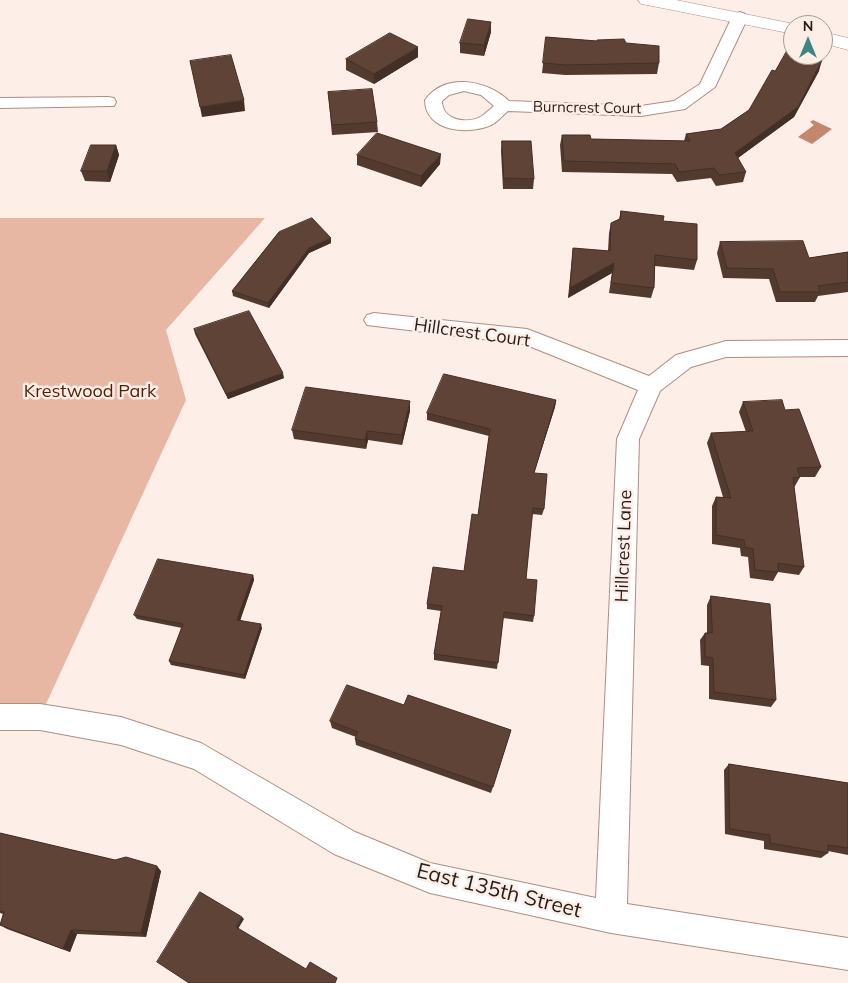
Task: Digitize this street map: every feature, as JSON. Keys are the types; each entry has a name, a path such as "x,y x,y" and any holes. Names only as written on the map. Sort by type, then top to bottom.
{"street":[{"path":"646,0 783,27"},
{"name":"Burncrest Court","path":"504,106 641,111 679,105 707,87 740,17"},
{"path":"833,40 848,44"},
{"path":"0,103 108,102"},
{"name":"Hillcrest Court","path":"374,320 527,337 651,386"},
{"name":"Hillcrest Lane","path":"611,917 628,438 651,386 684,361 726,349 848,348"},
{"name":"East 135th Street","path":"0,717 40,717 121,731 202,757 345,843 430,878 611,917 848,954"}],"green space":[{"name":"Krestwood Park","path":"0,218 265,218 166,330 186,400 40,717 0,717"}],"shaded area":[{"path":"813,120 832,129 812,144 798,137 814,125 810,122"}],"building":[{"path":"468,19 491,22 484,45 460,43"},
{"path":"390,33 418,47 374,74 346,59"},
{"path":"546,37 597,41 624,39 626,43 659,46 659,63 566,65 543,63"},
{"path":"231,55 244,100 200,107 190,61"},
{"path":"783,58 783,65 819,65 798,107 735,153 746,172 719,175 714,168 679,172 675,164 564,161 562,135 590,135 591,139 690,141 686,134 721,129 749,110 772,70 775,71"},
{"path":"372,89 377,122 332,125 328,92"},
{"path":"377,133 441,154 421,176 357,155"},
{"path":"502,141 531,141 534,179 504,178"},
{"path":"91,145 116,145 107,171 81,171"},
{"path":"621,211 664,216 663,221 697,224 697,260 655,255 654,288 611,283 614,263 570,288 573,248 610,251 611,223 620,219"},
{"path":"312,218 331,238 309,248 268,303 232,291 279,232"},
{"path":"803,241 809,258 848,252 848,282 818,286 820,292 780,292 773,269 727,268 720,242"},
{"path":"249,311 283,373 226,394 194,329"},
{"path":"444,374 556,400 534,473 547,474 544,509 533,508 526,579 537,580 534,616 504,612 498,663 434,654 442,606 427,604 433,567 464,571 472,514 478,515 490,429 427,413"},
{"path":"306,387 410,401 402,435 367,431 365,440 292,430"},
{"path":"782,400 785,410 799,409 821,467 797,468 800,477 793,478 804,567 778,563 778,572 755,570 753,549 745,547 744,540 716,535 716,497 731,498 711,433 753,431 743,402"},
{"path":"158,559 253,575 237,620 261,624 244,675 169,661 183,624 134,615"},
{"path":"711,596 770,604 776,700 714,692 713,658 705,657 705,633 712,633"},
{"path":"347,685 404,705 408,695 511,730 493,787 355,739 358,732 330,721"},
{"path":"729,764 848,783 848,848 828,845 828,853 770,843 770,835 730,829"},
{"path":"0,833 115,860 126,857 157,866 141,933 71,930 63,949 0,925 4,912 0,911"},
{"path":"200,892 242,917 236,927 306,969 310,962 337,978 335,983 189,983 157,962"}]}
